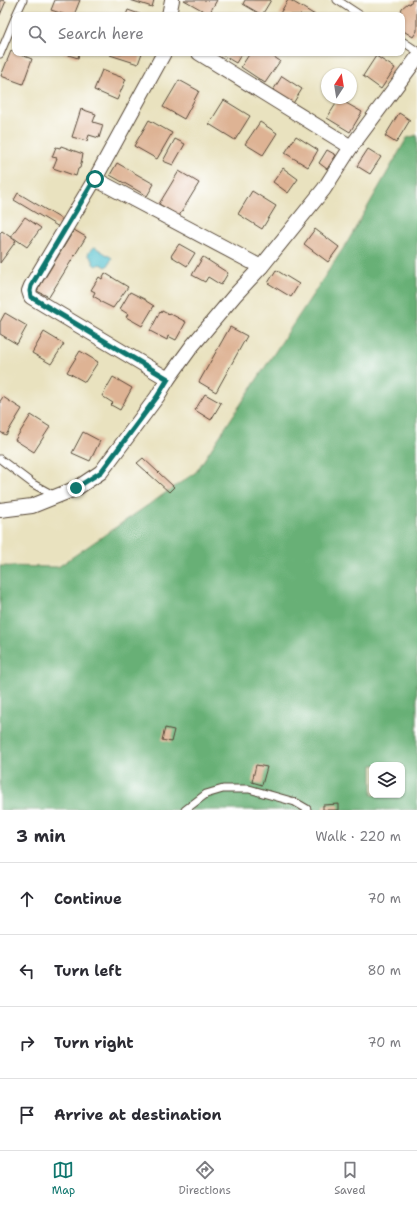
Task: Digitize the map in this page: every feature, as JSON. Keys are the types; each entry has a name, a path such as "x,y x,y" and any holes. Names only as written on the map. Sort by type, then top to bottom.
{"street":[{"path":"170,12 172,0"},
{"path":"162,56 95,179 31,286 30,291 31,297 168,379"},
{"path":"204,56 351,147"},
{"path":"0,510 32,506 76,488 101,472 157,397 192,346 261,267 324,189 351,147 417,58"},
{"path":"95,179 261,267"}],"lane":[{"path":"17,12 23,0"},
{"path":"337,0 355,12"},
{"path":"0,54 12,25"},
{"path":"405,44 417,51"},
{"path":"0,459 33,484 55,496"},
{"path":"185,810 206,794 224,788 249,789 295,802 307,808 307,810"}],"green space":[{"path":"417,135 417,810 0,810 0,566 58,567 196,472 348,241 407,138"}],"water":[{"path":"95,247 112,258 108,266 106,267 101,264 96,266 93,264 93,259 88,254 92,248"}],"building":[{"path":"0,0 6,1 0,15"},
{"path":"55,0 80,0 75,12 57,12 51,10"},
{"path":"130,0 154,0 152,7"},
{"path":"184,0 217,0 210,12 205,12"},
{"path":"245,0 271,0 264,12 257,12 243,4"},
{"path":"288,0 290,0 310,12 281,12"},
{"path":"412,0 417,0 417,31 413,37 405,32 405,12 401,12 402,8 408,3 410,4"},
{"path":"11,51 12,56 24,56 32,59 23,84 1,76"},
{"path":"113,56 141,56 138,64"},
{"path":"224,56 240,56 236,63"},
{"path":"248,56 272,56 280,61 265,83 241,67"},
{"path":"376,56 395,68 381,89 363,76"},
{"path":"102,70 126,79 117,100 94,90"},
{"path":"282,76 302,89 292,105 272,92"},
{"path":"179,80 199,91 184,119 163,107"},
{"path":"224,100 250,116 235,140 209,124"},
{"path":"336,104 348,104 362,112 350,132 327,118"},
{"path":"81,109 96,114 93,122 103,125 99,138 89,135 87,141 72,137"},
{"path":"399,113 410,120 396,143 385,136"},
{"path":"149,120 172,133 157,159 134,146"},
{"path":"260,122 277,133 263,155 245,144"},
{"path":"296,136 318,150 308,167 285,153"},
{"path":"175,139 185,144 173,165 163,161"},
{"path":"61,146 83,154 80,168 78,169 76,176 53,168 57,158 52,157 56,147 60,148"},
{"path":"368,149 381,157 370,174 357,166"},
{"path":"327,150 336,155 327,169 319,163"},
{"path":"117,163 154,184 147,196 110,175"},
{"path":"283,168 298,179 288,193 273,182"},
{"path":"179,171 199,183 179,216 159,204"},
{"path":"252,191 276,206 262,229 238,214"},
{"path":"18,193 63,220 59,227 14,200"},
{"path":"25,217 41,228 27,247 11,236"},
{"path":"315,229 339,247 328,262 304,244"},
{"path":"74,230 86,237 49,297 37,291"},
{"path":"2,231 16,241 0,263 0,233"},
{"path":"179,244 195,253 187,266 171,256"},
{"path":"203,257 228,273 221,285 208,277 205,282 192,275"},
{"path":"276,270 299,284 291,297 268,283"},
{"path":"105,273 128,287 113,308 93,296 95,292 91,290 99,277 102,279"},
{"path":"130,292 154,306 142,326 126,317 128,314 120,309"},
{"path":"162,311 186,322 176,340 168,336 167,340 150,331 160,312 161,313"},
{"path":"5,313 27,326 17,344 0,334 0,322"},
{"path":"230,327 247,336 216,392 199,382"},
{"path":"44,332 64,344 51,364 32,353"},
{"path":"80,351 98,362 85,382 67,372"},
{"path":"113,377 132,388 120,410 111,405 113,403 102,396"},
{"path":"205,394 221,403 211,420 195,410"},
{"path":"3,397 22,409 6,435 0,432 0,401"},
{"path":"31,415 50,427 34,452 15,440"},
{"path":"83,432 100,441 90,461 72,453"},
{"path":"143,458 174,487 169,492 137,463"},
{"path":"165,728 174,730 171,742 162,740"},
{"path":"256,765 267,767 262,785 252,782"},
{"path":"339,804 339,810 323,810 323,805"}],"route":[{"path":"76,488 101,472 157,397 168,379 31,297 31,286 95,179"}]}
